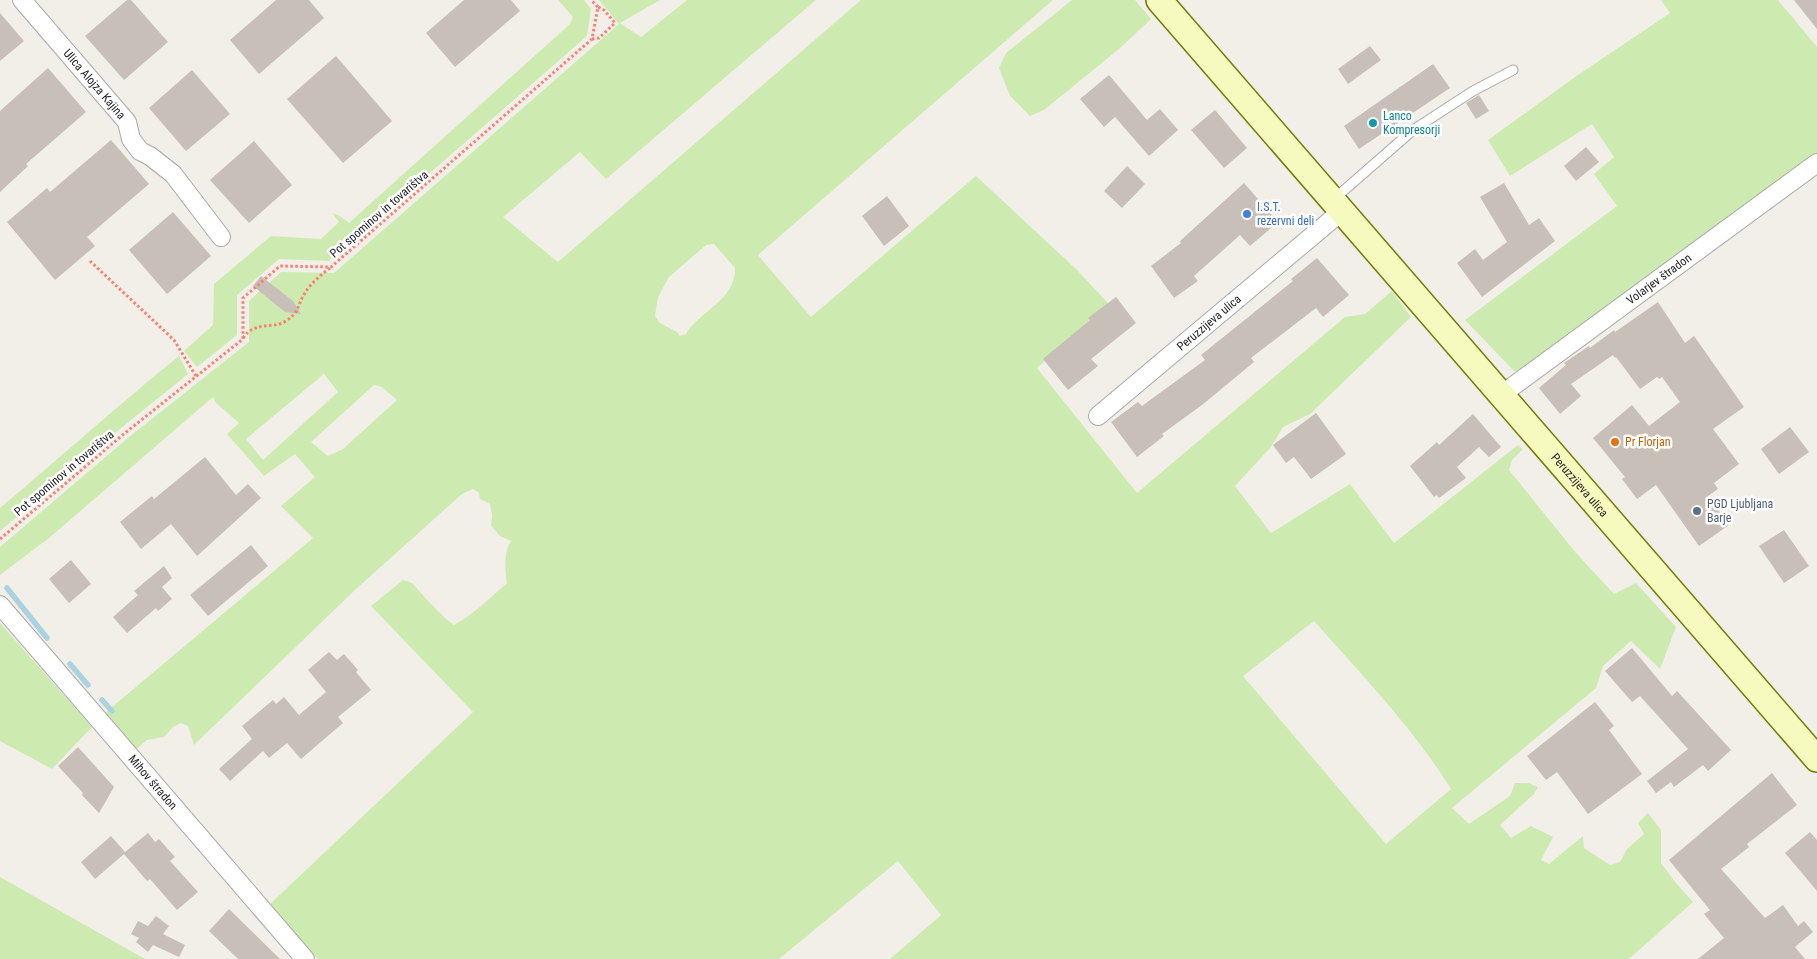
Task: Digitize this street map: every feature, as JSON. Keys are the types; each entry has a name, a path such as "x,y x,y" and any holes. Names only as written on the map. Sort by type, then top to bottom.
{"main road":[{"name":"Peruzzijeva ulica","path":"1159,0 1817,759"}],"street":[{"name":"Ulica Alojza Kajina","path":"22,0 127,122 131,139 140,151 150,156 173,174 221,237"},
{"name":"Volarjev štradon","path":"1502,395 1817,162"},
{"name":"Peruzzijeva ulica","path":"1098,416 1338,205"},
{"name":"Mihov štradon","path":"0,605 305,959"}],"lane":[{"path":"1338,205 1413,130 1473,91 1512,70"}],"path":[{"path":"591,0 598,7 592,39"},
{"name":"Pot spominov in tovarištva","path":"0,539 125,433 243,338 243,298 280,266 331,267 592,39 599,38 615,23 604,10 598,7"},
{"path":"90,261 174,340 196,376"},
{"path":"243,338 257,327 281,324 294,315 306,290 331,267"}],"green space":[{"path":"558,0 584,0 591,9 587,36 329,261 279,259 237,295 237,335 197,367 184,351 213,325 214,284 271,236 321,239 339,222 332,213 349,223 570,24 573,17"},
{"path":"599,0 660,0 620,23 641,37 687,0 816,0 606,179 580,152 503,217 558,262 861,0 1053,0 758,255 811,317 976,176 1076,269 1108,303 1037,368 1137,493 1345,317 1365,314 1392,291 1411,317 1310,414 1283,427 1271,447 1235,486 1271,533 1350,484 1394,543 1518,445 1523,449 1512,460 1509,470 1576,553 1614,594 1636,583 1676,627 1660,669 1631,641 1603,666 1596,688 1452,808 1469,824 1510,796 1515,783 1528,783 1538,787 1534,794 1500,825 1511,838 1531,826 1553,837 1541,860 1549,864 1583,836 1584,848 1610,865 1620,862 1627,849 1644,834 1638,823 1648,813 1661,830 1661,863 1693,902 1629,959 890,959 941,915 898,861 779,959 318,959 269,905 473,712 371,606 403,580 412,583 454,625 482,606 507,583 506,556 511,541 500,536 491,526 490,504 480,499 479,493 473,489 462,494 356,589 194,745 188,726 181,723 173,727 164,737 147,740 134,751 105,713 313,538 281,506 315,477 295,454 264,476 227,434 239,423 216,403 213,397 49,538 0,575 0,547 129,437 249,342 249,301 281,272 334,273 619,24","holes":["714,244 735,268 734,279 730,289 723,297 699,318 686,334 680,336 677,332 660,323 655,316 658,297 669,277 706,245","324,374 338,392 263,460 246,439","374,385 382,387 397,400 343,449 328,456 311,442","1314,621 1404,723 1451,789 1386,844 1243,676"]},
{"path":"1072,0 1135,0 1151,19 1119,49 1044,110 1030,116 1010,96 999,68 1006,53"},
{"path":"1661,0 1778,0 1817,47 1817,156 1786,173 1771,190 1525,370 1514,371 1465,320 1617,206 1594,174 1614,157 1592,124 1510,176 1488,140 1575,77 1670,13"},
{"path":"179,356 188,374 0,531 0,508"},
{"path":"0,623 92,727 52,769 0,741"},
{"path":"0,877 145,959 0,959"}],"building":[{"path":"127,0 131,0 168,42 124,80 85,36"},
{"path":"276,0 309,0 324,18 259,74 230,40"},
{"path":"464,0 511,0 520,11 455,67 426,33"},
{"path":"1794,0 1817,0 1817,29"},
{"path":"0,13 24,41 0,61"},
{"path":"1370,46 1381,60 1348,84 1338,69"},
{"path":"336,56 392,121 343,163 287,99"},
{"path":"1433,64 1450,88 1359,149 1344,126"},
{"path":"48,68 86,112 26,164 28,166 0,192 0,111"},
{"path":"192,70 230,114 186,151 149,108"},
{"path":"1109,75 1147,120 1160,109 1178,130 1149,156 1115,117 1104,127 1080,99"},
{"path":"1479,95 1489,111 1476,119 1466,103"},
{"path":"1215,110 1247,148 1224,168 1191,130"},
{"path":"111,140 149,184 87,237 95,246 55,280 7,222 47,188 50,192"},
{"path":"254,141 292,185 249,223 210,180"},
{"path":"1586,147 1599,162 1576,181 1564,166"},
{"path":"1127,166 1145,184 1122,208 1104,191"},
{"path":"1244,183 1278,222 1250,246 1240,235 1194,276 1198,281 1174,298 1151,266 1181,243 1180,241"},
{"path":"1504,183 1529,225 1539,218 1555,241 1482,297 1457,263 1475,249 1483,260 1507,242 1480,197"},
{"path":"887,196 909,226 884,246 862,216"},
{"path":"173,212 211,256 167,294 129,250"},
{"path":"1317,258 1349,295 1323,317 1316,308 1251,358 1254,362 1202,405 1162,434 1164,436 1137,457 1111,422 1138,402 1142,406 1205,360 1201,355 1293,281 1291,279"},
{"path":"261,276 293,301 301,314 285,312 253,286"},
{"path":"1116,297 1136,323 1091,359 1098,366 1068,390 1043,359 1090,320 1088,318"},
{"path":"1658,302 1685,343 1694,336 1744,407 1713,429 1739,464 1714,483 1718,489 1708,496 1729,525 1699,546 1656,485 1637,499 1622,479 1625,477 1593,438 1632,405 1649,426 1680,402 1662,377 1659,379 1657,377 1640,389 1613,355 1571,384 1581,396 1560,414 1539,388 1566,365 1564,363 1589,346 1590,348 1614,330 1615,332"},
{"path":"1316,413 1346,454 1311,479 1294,457 1286,463 1273,445"},
{"path":"1473,414 1501,447 1489,457 1479,447 1457,467 1466,478 1439,498 1437,495 1434,497 1410,466 1437,442 1439,445"},
{"path":"1790,427 1809,452 1779,474 1761,449"},
{"path":"205,457 236,495 248,484 261,498 197,556 171,524 141,549 120,522 152,496 154,499"},
{"path":"1784,530 1809,566 1784,583 1759,546"},
{"path":"251,545 268,566 208,616 190,595"},
{"path":"71,560 91,584 69,603 49,579"},
{"path":"164,566 172,578 162,587 172,599 158,611 156,608 127,633 113,617 138,595 134,591"},
{"path":"1632,648 1672,696 1677,691 1731,750 1708,771 1703,765 1674,787 1671,782 1656,793 1647,781 1688,749 1640,696 1632,702 1605,671"},
{"path":"329,652 337,660 344,654 358,670 356,672 371,690 338,717 343,723 301,759 287,743 269,758 263,751 230,781 219,769 252,739 242,726 273,700 276,704 284,697 299,715 326,692 308,670"},
{"path":"1595,702 1614,726 1609,730 1642,774 1588,814 1557,772 1546,780 1527,756"},
{"path":"78,747 114,787 99,813 58,766"},
{"path":"1772,773 1797,805 1747,844 1749,847 1721,869 1765,918 1783,905 1798,926 1804,921 1813,932 1795,947 1805,959 1698,959 1724,938 1704,914 1710,910 1669,860"},
{"path":"1810,832 1817,840 1817,891 1785,853"},
{"path":"148,833 155,842 159,839 175,857 170,861 198,892 177,910 150,879 147,881 124,854 95,879 81,862 111,836 125,852"},
{"path":"229,909 280,959 238,959 209,931"},
{"path":"156,916 169,926 163,934 185,945 179,957 153,945 148,952 136,942 139,938 131,934 138,921 148,926"}],"waterway":[{"path":"7,588 47,638"},
{"path":"70,664 88,685"},
{"path":"102,700 112,711"}],"place":[{"name":"Lanco Kompresorji","path":"1373,123"},
{"name":"I.S.T. rezervni deli","path":"1247,214"},
{"name":"Pr Florjan","path":"1615,442"},
{"name":"PGD Ljubljana Barje","path":"1697,511"}]}
